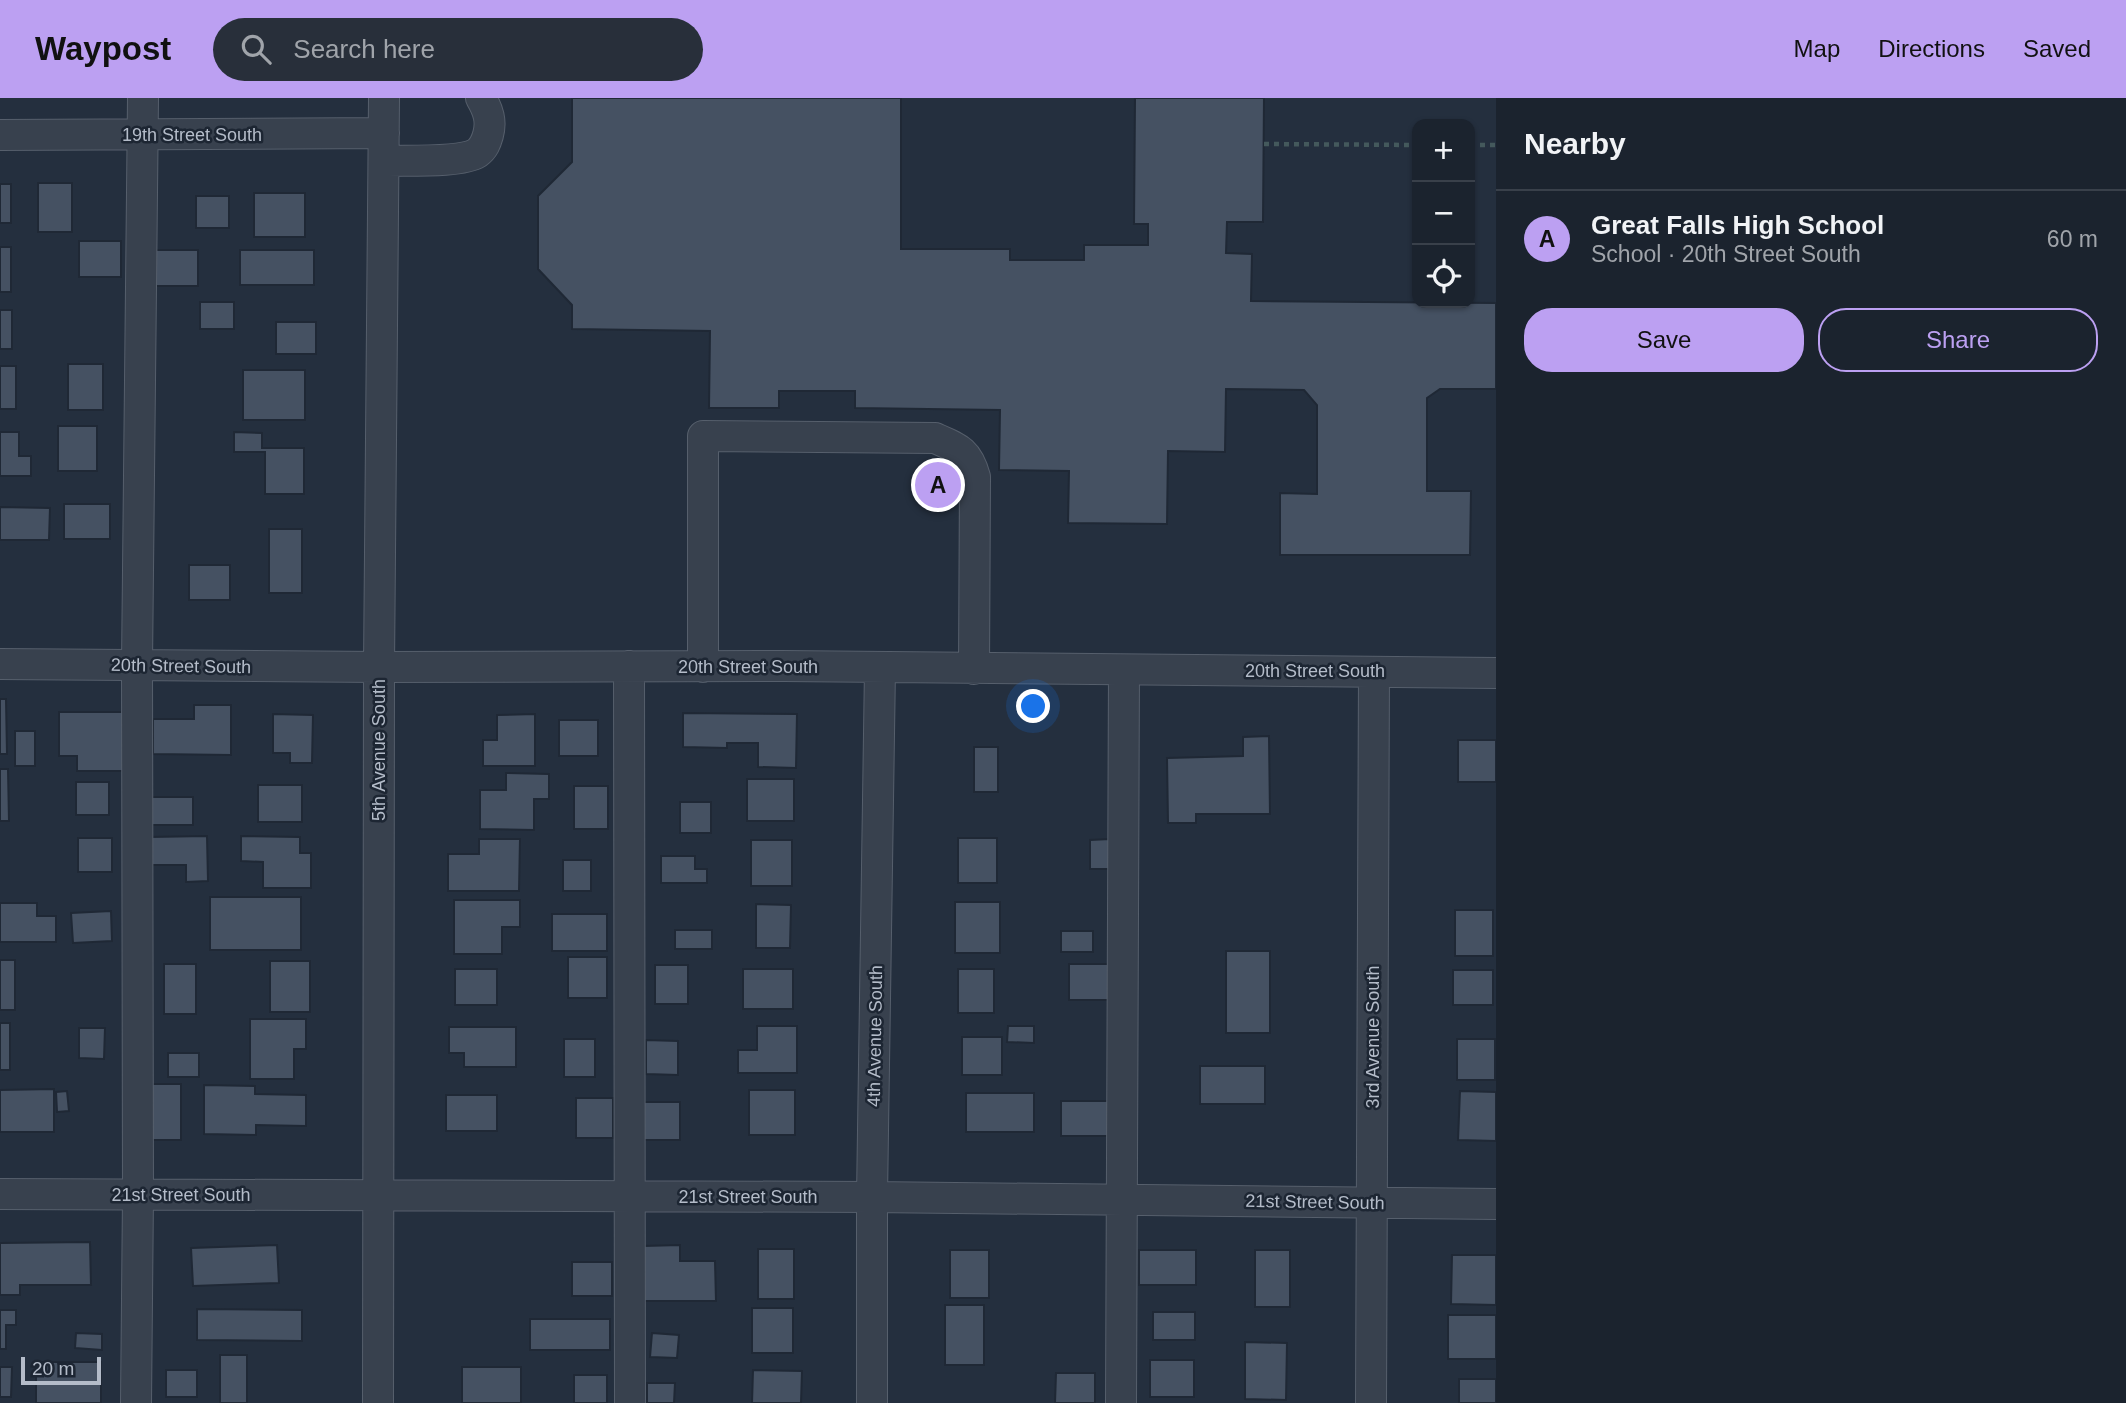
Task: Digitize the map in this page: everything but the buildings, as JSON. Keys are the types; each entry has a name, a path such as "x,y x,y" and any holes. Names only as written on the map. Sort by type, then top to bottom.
{"street":[{"path":"136,1403 137,665 143,98"},
{"name":"5th Avenue South","path":"378,1403 379,667 384,98"},
{"name":"19th Street South","path":"0,135 144,136 384,147 461,159 476,154 485,145 489,130 488,111 481,98"},
{"path":"703,667 703,436 935,438 959,448 970,461 975,477 974,669"},
{"name":"20th Street South","path":"0,664 1496,673"},
{"path":"629,666 630,1403"},
{"name":"4th Avenue South","path":"872,1403 872,1197 880,668"},
{"path":"1121,1403 1125,670"},
{"name":"3rd Avenue South","path":"1371,1403 1374,672"},
{"name":"21st Street South","path":"0,1194 872,1197 1496,1204"}],"path":[{"path":"1264,144 1412,145"},
{"path":"1475,145 1496,145"}],"place":[{"name":"Great Falls High School","path":"938,485"}]}
